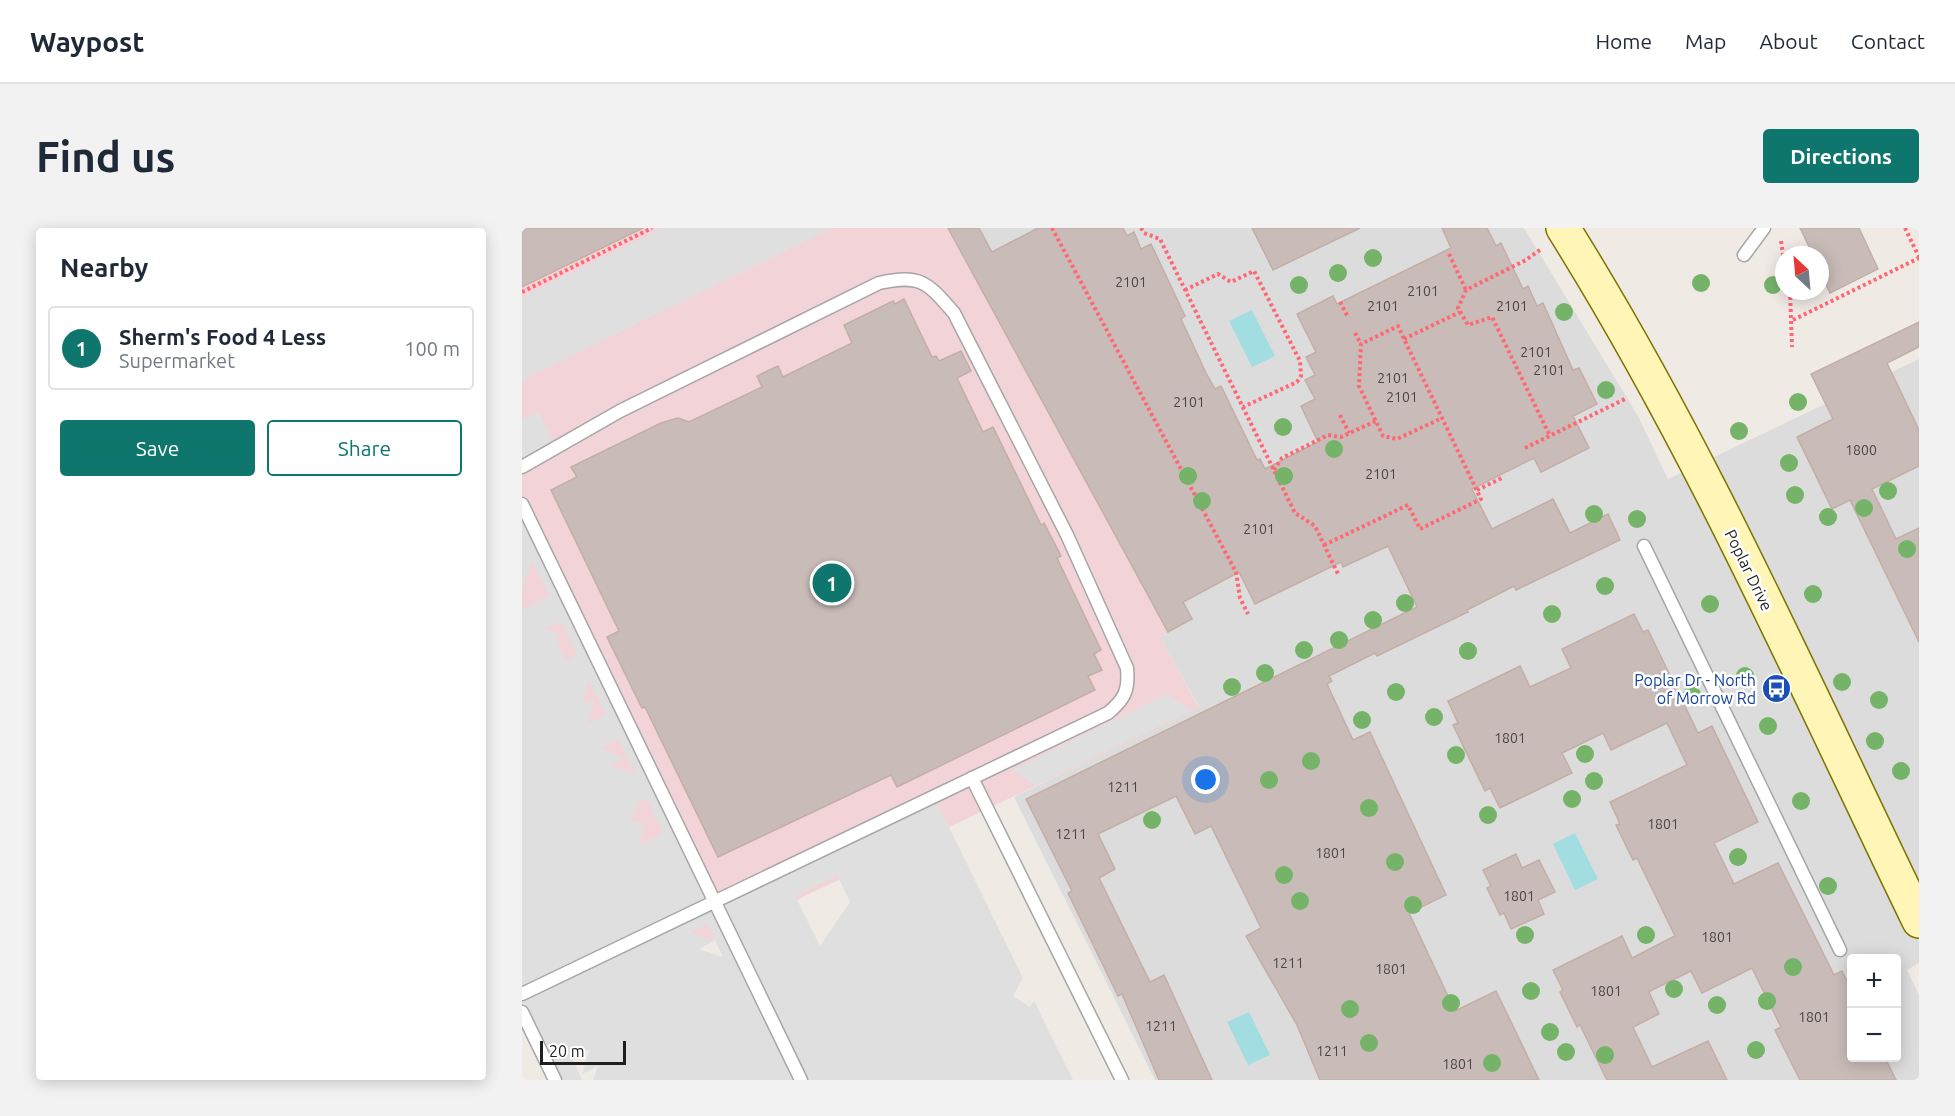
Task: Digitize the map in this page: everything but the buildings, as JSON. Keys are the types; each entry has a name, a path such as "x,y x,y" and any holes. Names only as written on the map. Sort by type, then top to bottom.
{"main road":[{"name":"Poplar Drive","path":"1554,238 1611,303 1685,440 1919,921"}],"lane":[{"path":"1744,255 1764,228"},
{"path":"522,467 620,411 879,283 904,278 921,281 936,292 954,313 1067,535 1127,669 1129,686 1123,701 1108,713 522,994"},
{"path":"522,504 801,1080"},
{"path":"1644,546 1840,950"},
{"path":"972,778 1122,1080"},
{"path":"522,1012 555,1080"}],"path":[{"path":"522,292 652,228"},
{"path":"1052,228 1236,572 1240,598 1248,614"},
{"path":"1141,228 1144,233 1160,239 1296,513 1312,522 1338,574"},
{"path":"1793,320 1919,257 1905,228"},
{"path":"1782,235 1783,246"},
{"path":"1550,436 1492,317 1468,325 1458,308 1466,290 1526,260 1554,238"},
{"path":"1449,254 1466,290"},
{"path":"1185,290 1218,274 1231,282 1254,271 1300,361 1301,376 1297,382 1243,407"},
{"path":"1791,300 1792,347"},
{"path":"1340,302 1348,317"},
{"path":"1404,339 1460,312"},
{"path":"1324,544 1408,505 1420,529 1481,499 1398,326 1361,344"},
{"path":"1355,333 1361,344 1359,386 1383,436 1397,439 1442,418"},
{"path":"1525,448 1632,395"},
{"path":"1340,415 1349,433"},
{"path":"1274,470 1282,458 1328,435 1341,437 1376,421"},
{"path":"1477,490 1504,477"}],"shaded area":[{"path":"522,228 948,228 1168,632 1160,637 1199,708 522,1031"},
{"path":"663,228 832,228 522,380 522,297"},
{"path":"948,228 1524,228 1638,416 1668,479 1919,359 1919,963 1907,970 1919,995 1919,1080 1155,1080 1014,797 1199,707 1160,637 1168,632"},
{"path":"539,412 556,448 522,467 522,420"},
{"path":"522,504 715,901 934,797 1023,978 1013,996 1030,1007 1034,1001 1073,1080 593,1080 598,1066 582,1074 590,1049 572,1058 582,1080 555,1080 522,1012 522,610 549,596 532,561 522,590","holes":["561,621 577,655 567,661 557,643 559,635 546,628","589,680 606,715 588,723 594,699 583,704","618,739 635,774 611,766 624,758 601,748","646,798 663,833 639,845 644,824 632,821 639,801","837,875 850,902 820,946 795,896","707,924 723,957 699,949 714,941 691,932"]},
{"path":"1167,694 1192,710 1035,785 1012,770"}],"water":[{"path":"1252,310 1275,356 1252,367 1229,321"},
{"path":"1575,833 1598,879 1575,890 1553,844"},
{"path":"1249,1012 1270,1055 1248,1065 1227,1022"}],"place":[{"name":"Sherm's Food 4 Less","path":"832,583"},
{"name":"Poplar Dr - North of Morrow Rd","path":"1777,689"}]}
